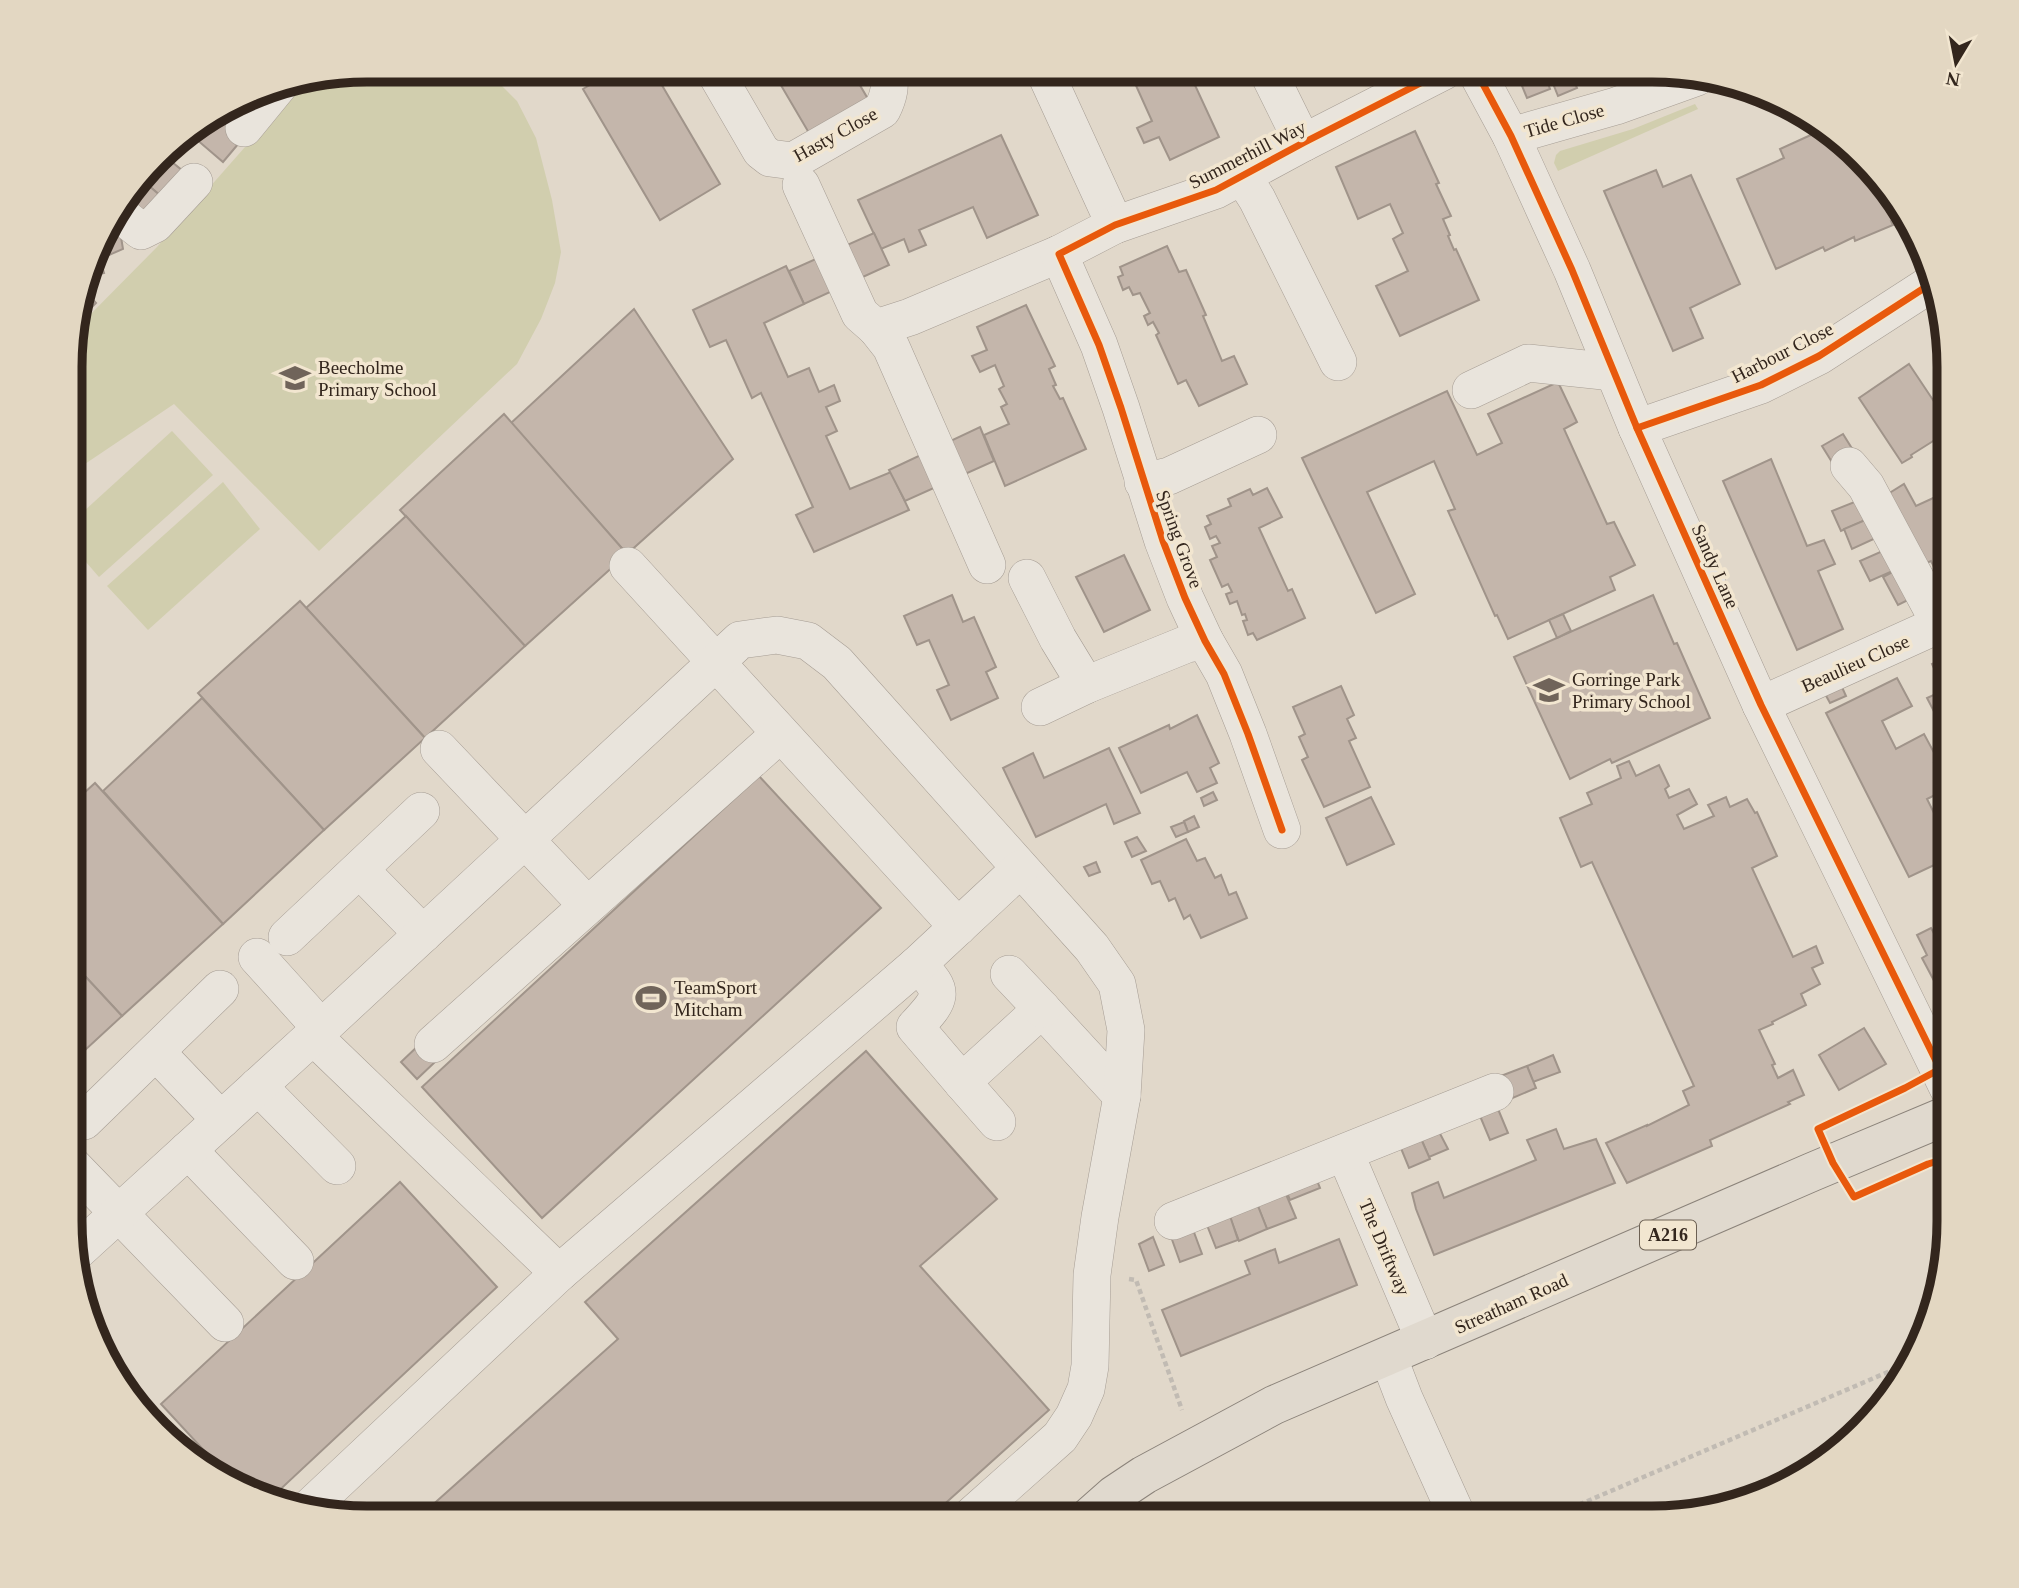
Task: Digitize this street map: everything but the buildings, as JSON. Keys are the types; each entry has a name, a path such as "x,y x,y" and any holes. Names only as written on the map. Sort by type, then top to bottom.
{"main road":[{"name":"Streatham Road","path":"1102,1506 1126,1486 1274,1405 1937,1120"}],"street":[{"name":"Hasty Close","path":"721,82 761,151 770,158 793,161 882,110 888,98 891,82"},
{"path":"1049,82 1115,225"},
{"path":"1273,82 1303,143"},
{"name":"Summerhill Way","path":"876,328 909,317 1059,254 1115,225 1191,201 1422,82"},
{"name":"Sandy Lane","path":"1482,82 1511,136 1572,270 1637,428 1761,705 1937,1065"},
{"name":"Tide Close","path":"1511,136 1616,106 1678,84"},
{"path":"244,128 267,100"},
{"path":"1242,177 1257,200 1338,362"},
{"path":"124,218 141,232 155,225 194,182"},
{"path":"801,185 860,314 891,346 987,565"},
{"name":"Spring Grove","path":"1059,254 1099,345 1143,482 1185,598 1224,674 1282,830"},
{"name":"Harbour Close","path":"1637,428 1761,385 1819,356 1925,287"},
{"path":"1471,390 1528,363 1613,372"},
{"path":"1143,482 1169,476 1258,435"},
{"path":"1849,466 1866,486 1937,610"},
{"path":"628,566 958,927"},
{"path":"1027,578 1058,639 1086,685"},
{"name":"Beaulieu Close","path":"1761,705 1937,628"},
{"path":"84,1245 740,640 777,635 808,641 837,663 1092,948 1117,984 1126,1030 1122,1096 1092,1275 1090,1366 1086,1389 1074,1416 1060,1437 982,1506"},
{"path":"1040,707 1186,644 1205,641"},
{"path":"433,1044 780,734"},
{"path":"439,748 587,905"},
{"path":"287,937 421,811"},
{"path":"317,1501 559,1273 917,965 1020,869"},
{"path":"360,870 423,934"},
{"path":"257,957 317,1032 559,1273"},
{"path":"917,965 937,984 937,991 933,1007 915,1027 997,1122"},
{"path":"1009,974 1122,1096"},
{"path":"84,1121 220,989"},
{"path":"962,1082 1042,1009"},
{"path":"156,1052 221,1120"},
{"path":"258,1086 337,1166"},
{"path":"1173,1221 1495,1092"},
{"path":"188,1150 295,1261"},
{"name":"The Driftway","path":"1345,1153 1425,1341"},
{"path":"82,1175 225,1323"},
{"path":"1388,1356 1453,1506"}],"path":[{"path":"1092,1275 1136,1280 1195,1447"},
{"path":"1576,1506 1895,1369"}],"shaded area":[{"name":"Beecholme Primary School","path":"367,82 498,82 517,101 536,138 552,200 561,252 555,283 541,319 517,364 319,551 174,404 82,466 82,367 87,318 157,247 293,92"},
{"path":"1695,104 1698,109 1558,171 1554,163 1560,151 1633,129"},
{"path":"172,431 213,475 99,577 82,557 82,513"},
{"path":"223,482 260,529 148,630 107,586"}],"cycle path":[{"path":"1282,830 1224,674 1185,598 1163,541 1099,345 1059,254 1115,225 1216,190 1422,82"},
{"path":"1482,82 1511,136 1572,270 1637,428 1761,705 1937,1063"},
{"path":"1637,428 1761,385 1819,356 1925,287"},
{"path":"1937,1071 1818,1129 1833,1163 1854,1197 1937,1161"}],"place":[{"name":"Beecholme Primary School","path":"295,378"},
{"name":"Gorringe Park Primary School","path":"1549,690"},
{"name":"TeamSport Mitcham","path":"651,998"}]}
